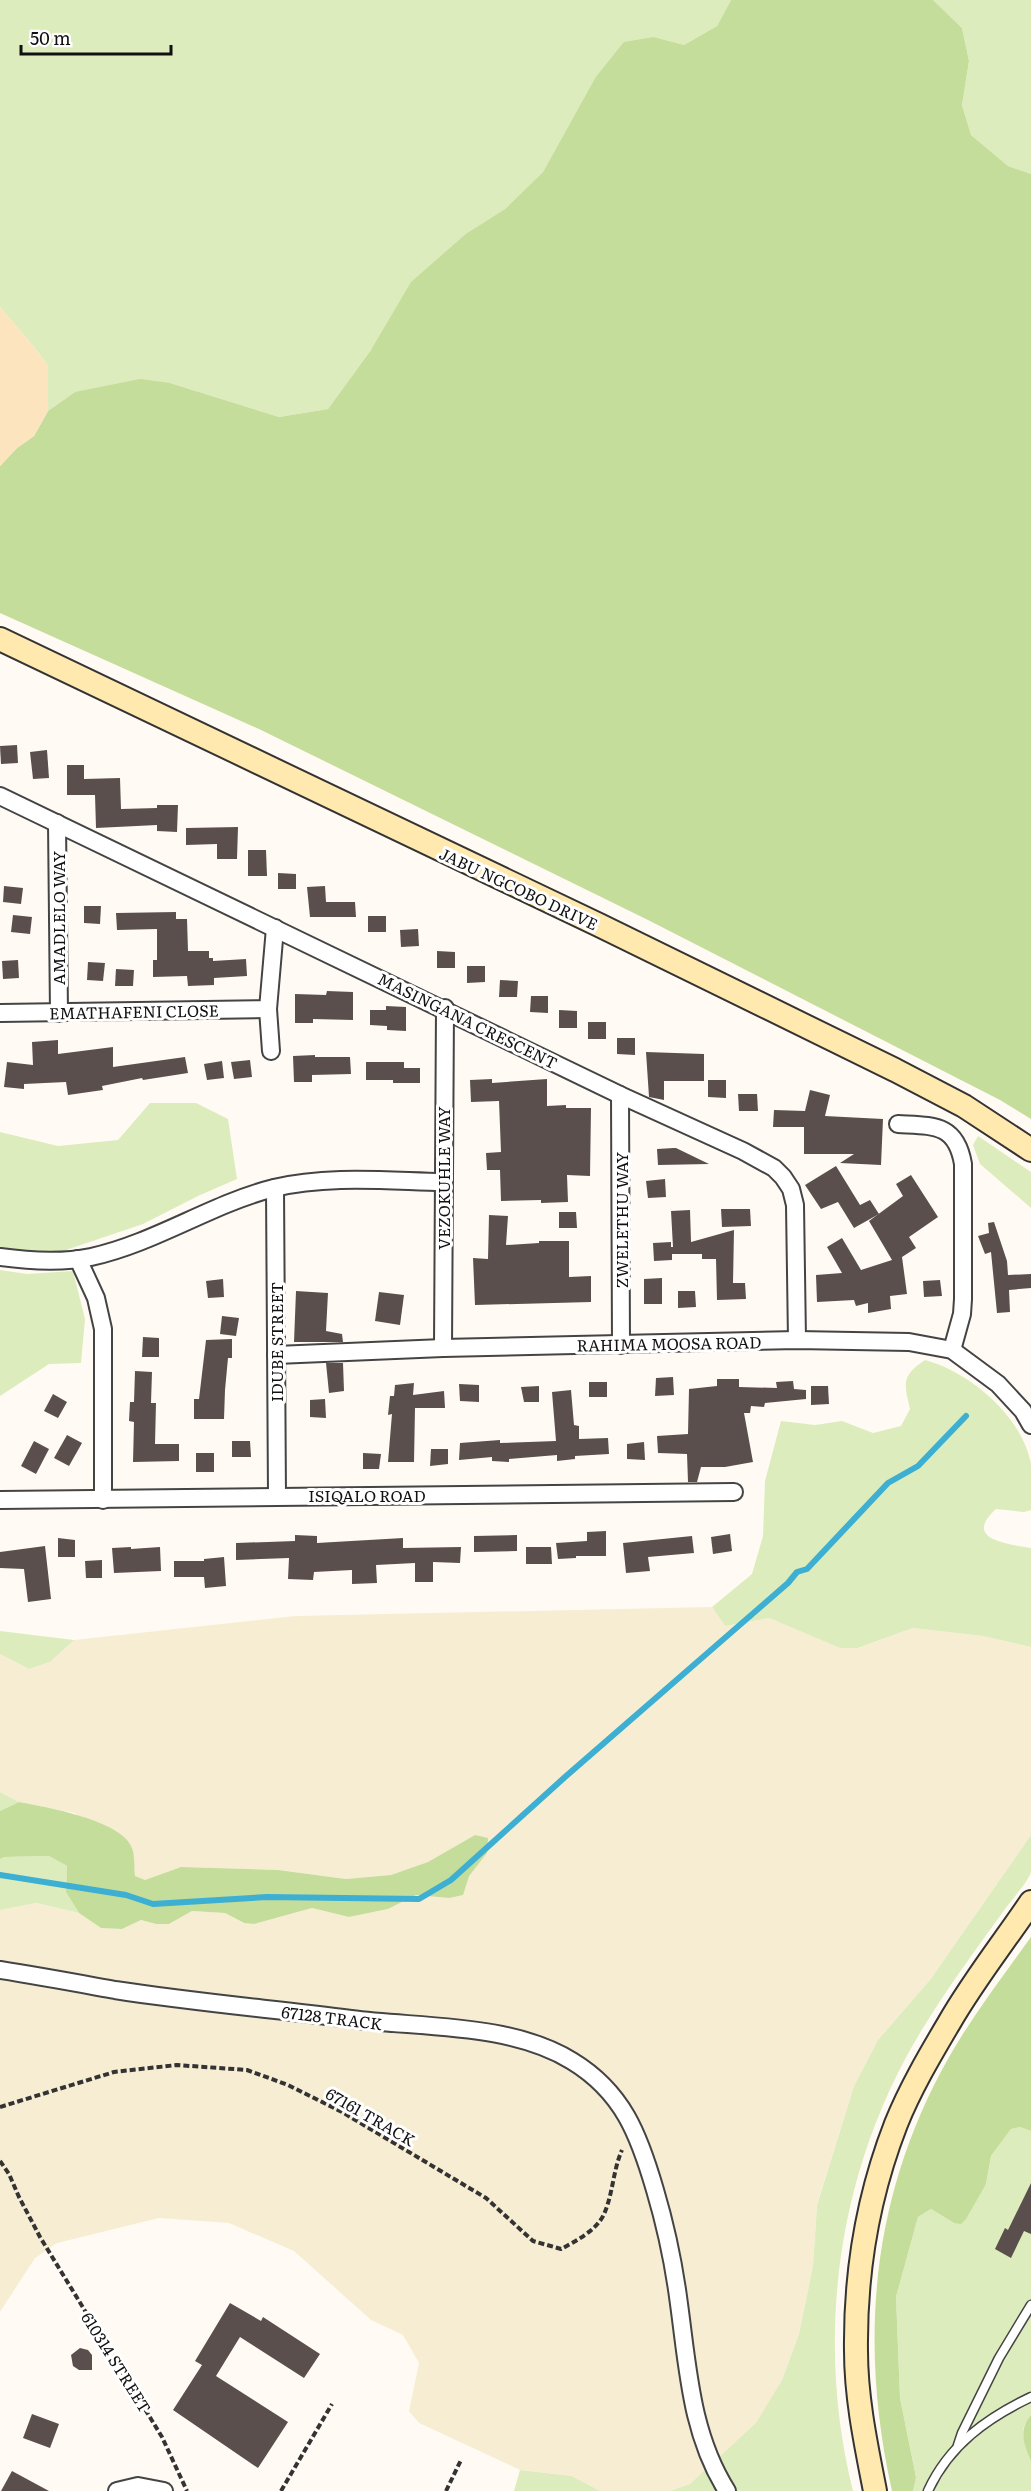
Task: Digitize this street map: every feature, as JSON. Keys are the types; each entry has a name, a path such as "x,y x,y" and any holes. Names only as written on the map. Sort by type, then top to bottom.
{"main road":[{"name":"JABU NGCOBO DRIVE","path":"0,639 884,1065 964,1106 1031,1150"},
{"path":"875,2491 862,2421 856,2353 857,2284 868,2218 880,2170 896,2123 918,2077 950,2020 1031,1902"}],"street":[{"name":"MASINGANA CRESCENT","path":"0,796 445,1008 620,1095 743,1151 774,1168 790,1189 795,1205 797,1340"},
{"name":"AMADLELO WAY","path":"57,824 58,1013"},
{"path":"271,1051 268,1009 275,928"},
{"name":"VEZOKUHLE WAY","path":"443,1348 442,1182 445,1008"},
{"name":"EMATHAFENI CLOSE","path":"0,1012 268,1009"},
{"name":"ZWELETHU WAY","path":"620,1095 621,1345"},
{"path":"898,1124 921,1126 946,1132 958,1143 961,1151 963,1164 963,1299 962,1314 952,1350"},
{"path":"0,1257 78,1259 120,1249 146,1240 209,1211 275,1188 342,1181 442,1182"},
{"name":"IDUBE STREET","path":"275,1188 276,1496"},
{"path":"78,1259 96,1298 103,1329 103,1500"},
{"name":"RAHIMA MOOSA ROAD","path":"276,1355 443,1348 797,1340 909,1342 952,1350 998,1384 1023,1411 1031,1425"},
{"name":"ISIQALO ROAD","path":"0,1500 734,1492"},
{"name":"67128 TRACK","path":"0,1970 116,1990 397,2025 490,2033 526,2040 551,2049 591,2074 611,2091 633,2125 655,2190 670,2248 692,2404 715,2472 727,2491"},
{"path":"117,2491 138,2486 164,2491"}],"lane":[{"path":"958,2445 999,2358 1031,2305"},
{"path":"928,2491 934,2478 958,2445 986,2422 1031,2397"}],"path":[{"name":"67161 TRACK","path":"0,2107 114,2072 177,2065 247,2070 288,2085 342,2112 486,2198 533,2241 561,2249 582,2238 604,2215 617,2162 633,2125"},
{"name":"610314 STREET","path":"0,2161 9,2174 40,2237 162,2437 187,2491"},
{"path":"281,2491 332,2404"},
{"path":"446,2491 461,2460"}],"shaded area":[{"path":"712,1607 725,1626 769,1618 840,1648 859,1648 913,1628 983,1636 1031,1647 1031,1835 930,1980 878,2040 854,2086 817,2204 813,2266 799,2334 782,2380 757,2423 690,2484 670,2491 600,2491 572,2476 520,2470 419,2423 409,2411 419,2363 403,2335 371,2320 294,2251 229,2223 159,2218 57,2243 35,2258 0,2312 0,1910 36,1903 79,1913 101,1928 122,1929 141,1920 156,1924 169,1924 192,1911 225,1913 243,1923 254,1924 312,1908 349,1917 388,1909 416,1895 449,1898 487,1853 475,1835 428,1862 391,1875 346,1879 278,1870 181,1867 145,1880 135,1876 132,1847 74,1813 19,1802 0,1792 0,1654 29,1669 50,1662 74,1640 295,1616"}],"green space":[{"path":"0,0 731,0 717,26 684,45 654,37 595,78 543,172 505,209 467,233 371,350 328,409 279,417 170,383 75,392 48,411 48,366 0,307"},
{"path":"731,0 933,0 962,28 969,61 962,105 971,135 1008,166 1031,174 1031,1119 1000,1100 648,920 259,729 0,613 0,466 17,448 34,436 48,411 75,392 140,379 170,383 279,417 328,409 371,350 411,282 467,233 505,209 543,172 595,78 624,42 654,37 684,45 717,26"},
{"path":"933,0 1031,0 1031,174 1008,166 971,135 962,105 969,61 962,28"},
{"path":"150,1103 196,1103 228,1119 237,1179 143,1224 66,1250 46,1253 0,1248 0,1132 58,1146 118,1140"},
{"path":"978,1136 1031,1172 1031,1208 980,1164 973,1145"},
{"path":"0,1270 27,1274 73,1271 85,1319 81,1363 49,1364 0,1396"},
{"path":"925,1360 959,1375 991,1398 1017,1429 1026,1446 1031,1464 1031,1510 1024,1512 996,1509 987,1519 984,1528 986,1534 992,1539 1031,1548 1031,1647 983,1636 913,1628 858,1648 840,1648 769,1618 725,1626 712,1607 752,1574 763,1536 765,1481 781,1421 815,1425 842,1421 873,1433 901,1426 910,1409 906,1381 912,1371"},
{"path":"0,1631 74,1640 50,1662 29,1669 0,1654"},
{"path":"0,1792 19,1802 0,1811"},
{"path":"19,1802 82,1816 114,1830 125,1838 132,1848 135,1876 145,1880 181,1867 278,1870 346,1879 391,1875 428,1862 475,1835 488,1838 487,1853 469,1876 463,1895 449,1898 416,1895 388,1909 349,1917 312,1908 254,1924 244,1923 225,1913 192,1911 169,1924 156,1924 141,1920 122,1929 101,1928 79,1913 66,1892 67,1866 49,1856 0,1859 0,1811"},
{"path":"1031,1835 1031,1872 923,2028 894,2081 871,2137 853,2194 842,2253 836,2312 836,2372 841,2432 853,2491 670,2491 690,2484 756,2423 782,2380 799,2334 813,2266 817,2205 854,2086 878,2040 930,1980"},
{"path":"49,1856 67,1866 66,1892 79,1913 36,1903 0,1910 0,1859"},
{"path":"1031,1937 1031,2131 1020,2127 1011,2129 991,2156 986,2184 961,2224 954,2223 931,2209 918,2217 896,2297 900,2398 916,2477 913,2491 892,2491 882,2434 876,2378 875,2323 879,2268 888,2214 903,2161 923,2108 949,2057 978,2011"},
{"path":"1020,2127 1031,2131 1031,2415 1023,2433 1031,2461 1031,2491 913,2491 916,2476 900,2398 896,2297 918,2217 931,2209 954,2223 986,2184 991,2156 1011,2129"},
{"path":"1031,2415 1031,2461 1024,2443 1023,2432"},
{"path":"520,2470 572,2476 600,2491 514,2491"}],"sand":[{"path":"0,307 48,366 48,411 34,436 17,448 0,466"}],"building":[{"path":"17,745 18,763 1,764 0,746"},
{"path":"47,750 49,778 33,779 30,752"},
{"path":"67,765 84,765 84,779 120,778 121,809 178,805 177,832 157,831 157,825 96,828 95,795 67,795"},
{"path":"238,827 237,859 217,859 217,844 186,845 186,828"},
{"path":"248,850 266,850 267,876 248,876"},
{"path":"278,873 296,874 296,889 278,889"},
{"path":"4,886 23,888 21,904 3,902"},
{"path":"325,886 326,902 355,902 356,917 310,917 307,887"},
{"path":"84,906 101,906 100,924 84,923"},
{"path":"176,912 176,919 187,919 188,951 209,951 209,958 213,958 213,961 246,959 247,976 214,978 214,985 188,986 187,976 153,977 153,960 157,960 157,929 117,930 116,913"},
{"path":"13,915 32,917 30,934 11,932"},
{"path":"368,916 386,916 386,932 368,932"},
{"path":"418,929 419,946 401,947 400,930"},
{"path":"437,951 455,952 455,968 437,968"},
{"path":"18,960 19,978 3,979 2,961"},
{"path":"88,962 105,963 103,981 87,980"},
{"path":"467,966 485,966 485,982 467,983"},
{"path":"116,969 134,970 133,986 115,986"},
{"path":"500,980 518,981 517,997 499,997"},
{"path":"327,991 353,992 353,1020 313,1019 313,1023 295,1023 295,994 326,995"},
{"path":"531,996 548,996 548,1013 530,1012"},
{"path":"386,1006 406,1007 406,1031 387,1030 387,1026 370,1025 370,1010 386,1010"},
{"path":"559,1010 577,1011 577,1028 559,1028"},
{"path":"588,1022 606,1022 606,1039 588,1039"},
{"path":"617,1038 635,1038 635,1055 617,1054"},
{"path":"58,1040 58,1054 113,1047 113,1067 185,1057 188,1073 143,1080 142,1078 102,1086 103,1090 68,1095 66,1082 24,1084 24,1089 4,1087 7,1062 33,1065 32,1042"},
{"path":"646,1052 704,1054 704,1081 664,1081 664,1100 649,1097"},
{"path":"315,1055 315,1057 350,1057 351,1074 312,1075 312,1082 294,1082 293,1056"},
{"path":"250,1060 252,1077 234,1079 231,1062"},
{"path":"222,1061 224,1078 207,1080 204,1064"},
{"path":"366,1062 404,1062 404,1068 420,1068 420,1083 366,1080"},
{"path":"492,1079 492,1083 547,1079 547,1106 566,1105 566,1108 591,1108 590,1176 567,1175 568,1202 501,1201 500,1170 487,1170 486,1153 501,1152 499,1101 471,1102 470,1080"},
{"path":"708,1080 726,1080 726,1098 708,1097"},
{"path":"810,1090 830,1095 825,1116 883,1119 881,1165 840,1163 854,1154 804,1154 804,1127 773,1127 774,1110 805,1111"},
{"path":"738,1094 757,1094 758,1111 739,1111"},
{"path":"676,1148 709,1164 658,1165 657,1149"},
{"path":"836,1166 860,1205 870,1200 879,1214 854,1228 838,1202 821,1209 805,1185"},
{"path":"911,1175 938,1217 909,1237 916,1248 902,1257 907,1294 890,1296 891,1309 868,1313 868,1303 856,1306 854,1300 817,1302 816,1275 842,1273 827,1247 842,1238 861,1270 892,1260 869,1221 903,1196 896,1184"},
{"path":"665,1179 666,1197 648,1198 646,1181"},
{"path":"721,1209 750,1209 751,1226 722,1227"},
{"path":"690,1210 691,1242 734,1230 733,1283 745,1283 746,1299 717,1300 716,1259 702,1259 702,1254 672,1254 672,1260 654,1261 653,1243 671,1242 671,1247 673,1247 671,1211"},
{"path":"559,1212 576,1212 577,1228 559,1228"},
{"path":"489,1215 508,1216 506,1245 539,1243 539,1241 569,1241 569,1277 591,1276 591,1302 475,1305 473,1258 488,1259"},
{"path":"994,1222 1007,1261 1008,1275 1031,1274 1031,1288 1009,1290 1010,1312 997,1313 991,1252 985,1254 978,1236 989,1233 988,1223"},
{"path":"662,1278 662,1304 644,1304 644,1279"},
{"path":"223,1279 224,1297 208,1298 206,1281"},
{"path":"940,1280 942,1296 924,1297 923,1281"},
{"path":"296,1291 328,1293 326,1331 342,1334 343,1342 294,1342"},
{"path":"678,1291 695,1291 696,1307 678,1308"},
{"path":"379,1292 404,1295 400,1325 375,1321"},
{"path":"222,1316 239,1318 236,1336 220,1334"},
{"path":"143,1337 159,1338 159,1357 142,1357"},
{"path":"232,1339 232,1358 228,1358 224,1419 194,1419 194,1399 199,1399 206,1340"},
{"path":"326,1363 343,1363 344,1391 329,1393"},
{"path":"135,1371 152,1372 151,1403 156,1403 155,1444 179,1444 179,1461 133,1462 134,1422 129,1421 130,1402 134,1402"},
{"path":"673,1377 674,1395 655,1396 656,1378"},
{"path":"717,1379 739,1379 739,1387 777,1388 776,1382 793,1381 794,1389 806,1390 806,1399 765,1403 764,1407 751,1406 750,1413 744,1413 753,1462 725,1467 701,1467 697,1482 688,1482 687,1454 658,1453 657,1436 688,1434 689,1389 717,1386"},
{"path":"589,1382 607,1382 607,1397 589,1397"},
{"path":"414,1383 413,1395 444,1391 445,1408 415,1408 414,1462 388,1462 392,1414 388,1415 390,1396 394,1396 395,1385"},
{"path":"459,1384 479,1385 479,1402 460,1401"},
{"path":"539,1386 539,1402 524,1402 521,1387"},
{"path":"811,1386 828,1386 829,1404 811,1405"},
{"path":"571,1390 574,1425 579,1426 579,1439 608,1438 609,1454 575,1456 575,1459 557,1461 557,1455 509,1459 509,1462 492,1461 492,1457 459,1460 460,1443 500,1440 500,1443 556,1441 552,1392"},
{"path":"53,1394 67,1402 58,1418 44,1411"},
{"path":"325,1399 326,1418 310,1417 310,1400"},
{"path":"67,1435 82,1443 69,1466 54,1458"},
{"path":"34,1441 49,1449 36,1474 21,1466"},
{"path":"232,1441 250,1441 251,1457 232,1457"},
{"path":"644,1442 645,1460 627,1459 627,1444"},
{"path":"431,1449 448,1449 448,1464 430,1466"},
{"path":"196,1453 214,1453 214,1472 196,1472"},
{"path":"363,1453 381,1454 379,1469 363,1469"},
{"path":"606,1531 606,1556 576,1556 576,1558 558,1559 556,1543 587,1541 587,1532"},
{"path":"730,1534 732,1551 713,1554 711,1537"},
{"path":"295,1535 317,1536 317,1543 403,1538 403,1548 461,1547 460,1563 433,1562 433,1582 415,1582 415,1563 376,1565 377,1583 352,1584 352,1570 314,1572 313,1580 288,1579 289,1558 236,1560 236,1543 295,1541"},
{"path":"517,1535 517,1551 474,1552 474,1536"},
{"path":"692,1536 694,1553 648,1557 650,1571 626,1573 623,1543"},
{"path":"58,1538 75,1540 75,1557 58,1557"},
{"path":"45,1546 51,1599 28,1602 24,1569 0,1568 0,1552"},
{"path":"131,1547 131,1549 160,1547 161,1571 114,1573 112,1548"},
{"path":"526,1547 551,1547 552,1564 526,1564"},
{"path":"224,1557 226,1586 205,1588 204,1577 174,1577 174,1561 204,1561 204,1559"},
{"path":"102,1560 102,1578 86,1578 85,1561"},
{"path":"1031,2183 1031,2234 1024,2231 1011,2258 995,2249 1005,2228 1008,2230"},
{"path":"230,2303 261,2321 263,2317 320,2354 304,2378 240,2337 216,2376 288,2422 258,2468 173,2410 202,2365 195,2361"},
{"path":"80,2348 88,2350 92,2355 92,2370 79,2370 73,2366 71,2355"},
{"path":"32,2414 59,2424 50,2448 23,2438"},
{"path":"12,2471 49,2491 1,2491"}],"waterway":[{"path":"0,1875 126,1895 153,1904 267,1897 419,1899 451,1880 565,1777 788,1583 797,1572 807,1569 888,1483 918,1466 966,1416"}]}
